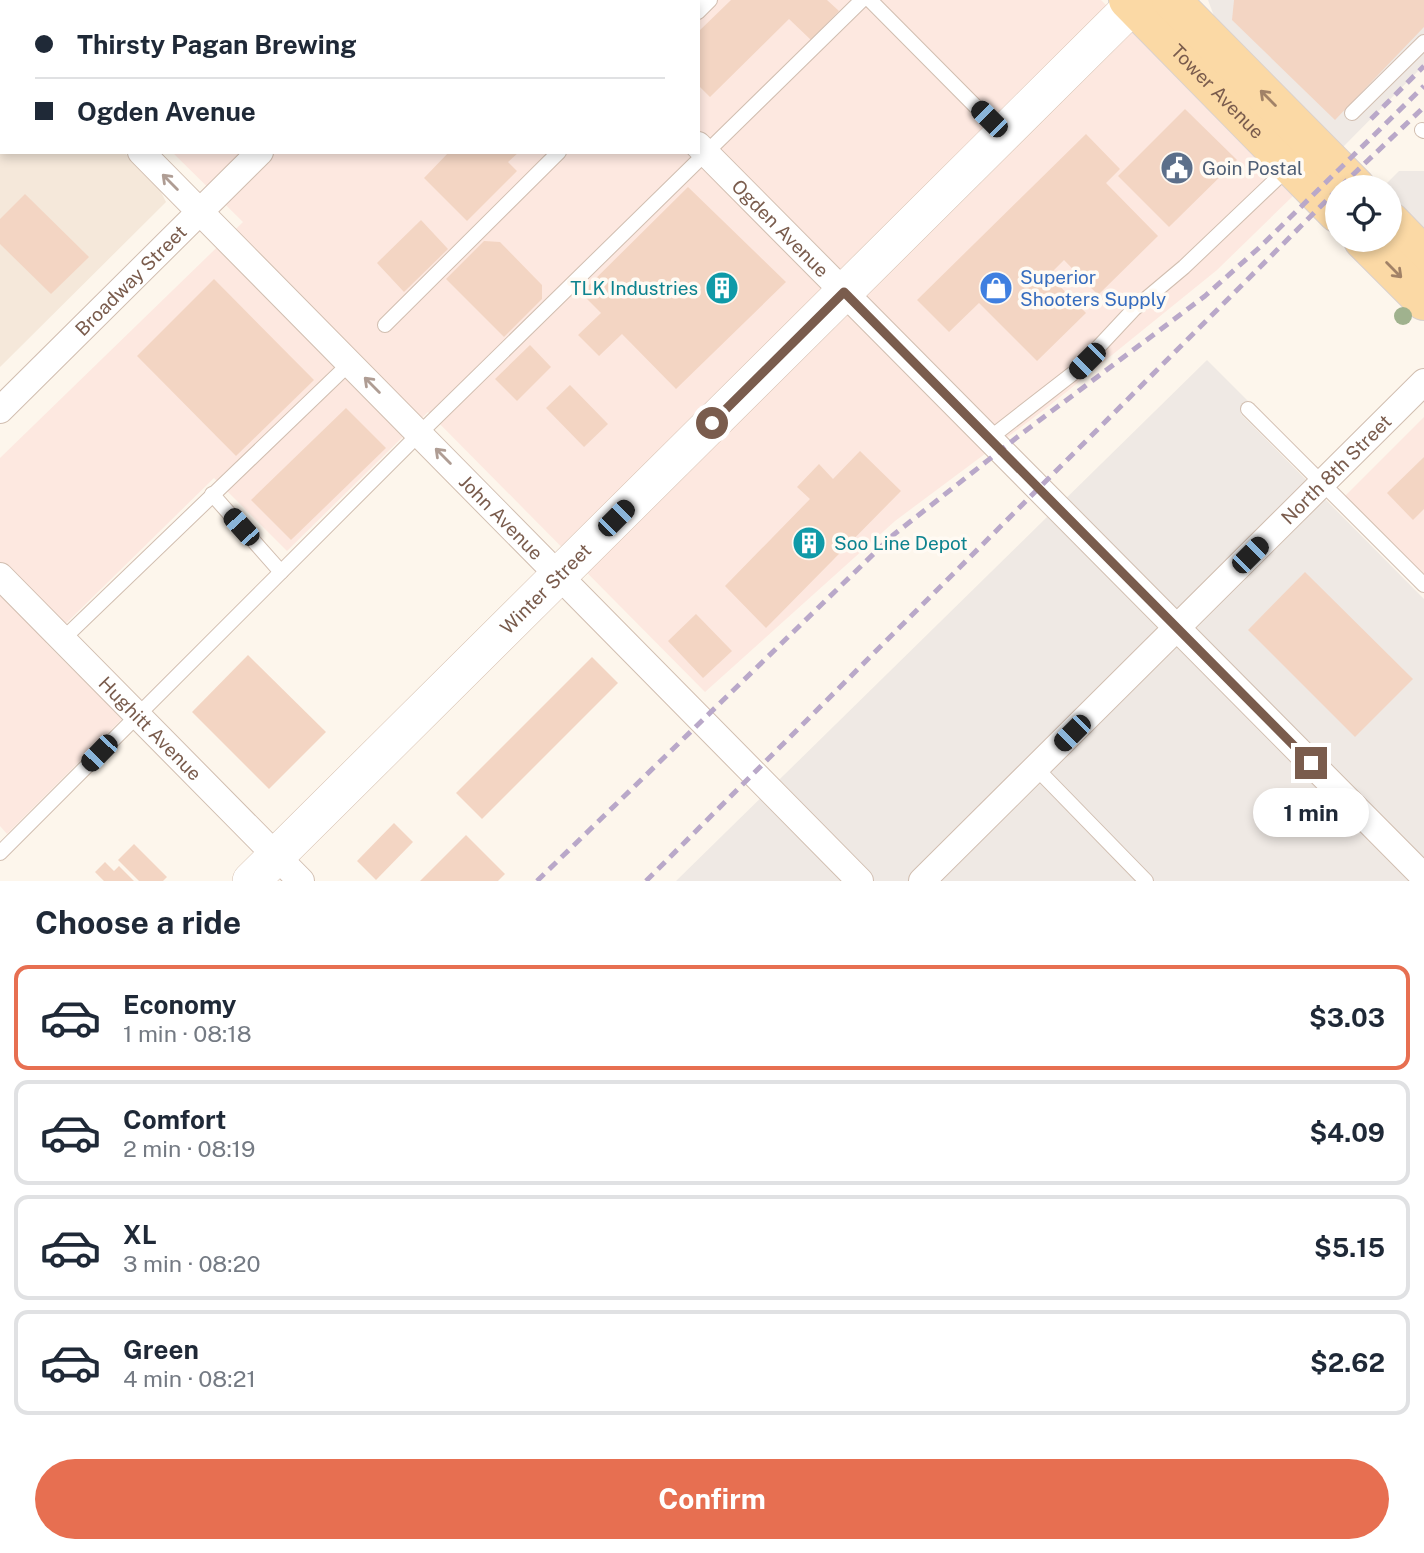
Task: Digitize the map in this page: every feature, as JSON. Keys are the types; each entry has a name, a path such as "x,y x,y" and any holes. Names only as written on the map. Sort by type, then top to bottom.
{"main road":[{"name":"Tower Avenue","path":"1171,0 1344,175"},
{"name":"Tower Avenue","path":"1133,2 1325,201"},
{"path":"1402,233 1424,256"},
{"path":"1375,252 1424,301"}],"street":[{"name":"Winter Street","path":"276,873 560,574 1133,2"},
{"name":"Ogden Avenue","path":"702,149 1424,877"},
{"name":"John Avenue","path":"143,154 860,881"},
{"name":"Broadway Street","path":"0,410 258,154"},
{"name":"North 8th Street","path":"922,881 1424,382"},
{"name":"Hughitt Avenue","path":"0,576 137,714 276,873"}],"lane":[{"path":"702,149 862,0"},
{"path":"870,0 1003,134"},
{"path":"1352,113 1424,42"},
{"path":"385,325 557,154"},
{"path":"1,850 697,154"},
{"path":"990,438 1076,371 1134,309 1184,267 1290,166"},
{"path":"63,639 350,363"},
{"path":"1248,409 1424,585"},
{"path":"212,494 281,572"},
{"path":"1036,768 1146,881"}],"shaded area":[{"path":"700,0 1101,0 1295,194 1217,270 1049,406 895,521 705,692 428,412 287,551 214,478 46,643 122,719 7,834 0,826 0,458 243,222 174,154 700,154"},
{"path":"1208,0 1424,0 1424,65 1343,147 1214,16"},
{"path":"0,154 126,154 159,188 166,202 0,367"},
{"path":"1399,171 1424,171 1424,228 1402,206 1402,175 1395,175"},
{"path":"1207,360 1250,403 1241,414 1424,599 1424,881 676,881"},
{"path":"1424,417 1424,576 1345,496"}],"building":[{"path":"731,0 827,0 839,11 811,40 789,19 710,97 700,87 700,30"},
{"path":"1234,0 1424,0 1424,27 1335,120 1232,20"},
{"name":"Goin Postal","path":"1185,109 1237,160 1169,227 1118,176"},
{"path":"1086,134 1120,169 1106,183 1158,236 1098,295 1064,260 1049,275 1086,313 1037,361 979,303 949,332 917,300"},
{"path":"447,154 517,154 508,162 517,171 467,221 424,178"},
{"path":"688,187 786,282 676,389 622,334 599,356 578,335 601,313 581,293"},
{"path":"25,194 89,257 51,294 0,244 0,219"},
{"path":"421,220 448,249 404,292 377,263"},
{"path":"484,241 500,242 542,285 542,299 504,337 446,279"},
{"path":"214,279 314,380 236,456 137,356"},
{"path":"530,345 551,367 517,401 495,379"},
{"path":"570,385 608,424 584,447 546,408"},
{"path":"346,408 386,448 291,540 251,500"},
{"name":"Soo Line Depot","path":"860,451 901,491 766,628 725,586 810,499 797,487 819,464 833,479"},
{"path":"1424,457 1424,509 1413,520 1387,493"},
{"path":"1305,572 1413,679 1355,737 1248,630"},
{"path":"696,614 732,651 703,678 668,641"},
{"path":"248,655 326,732 269,789 192,712"},
{"path":"592,657 618,683 482,819 456,793"},
{"path":"394,823 413,842 376,880 357,861"},
{"path":"466,835 505,874 498,881 420,881"},
{"path":"134,844 167,877 163,881 139,881 118,860"},
{"path":"105,862 114,871 119,866 134,881 104,881 95,872"}],"railway":[{"path":"1371,119 1424,66"},
{"path":"537,881 892,536 1020,435 1205,296 1260,247 1424,86"},
{"path":"1353,175 1424,107"},
{"path":"646,881 1325,202"}],"place":[{"name":"Goin Postal","path":"1177,168"},
{"name":"TLK Industries","path":"722,288"},
{"name":"Superior Shooters Supply","path":"996,288"},
{"name":"Soo Line Depot","path":"809,543"}],"route":[{"path":"712,423 844,292 1311,763"}]}
